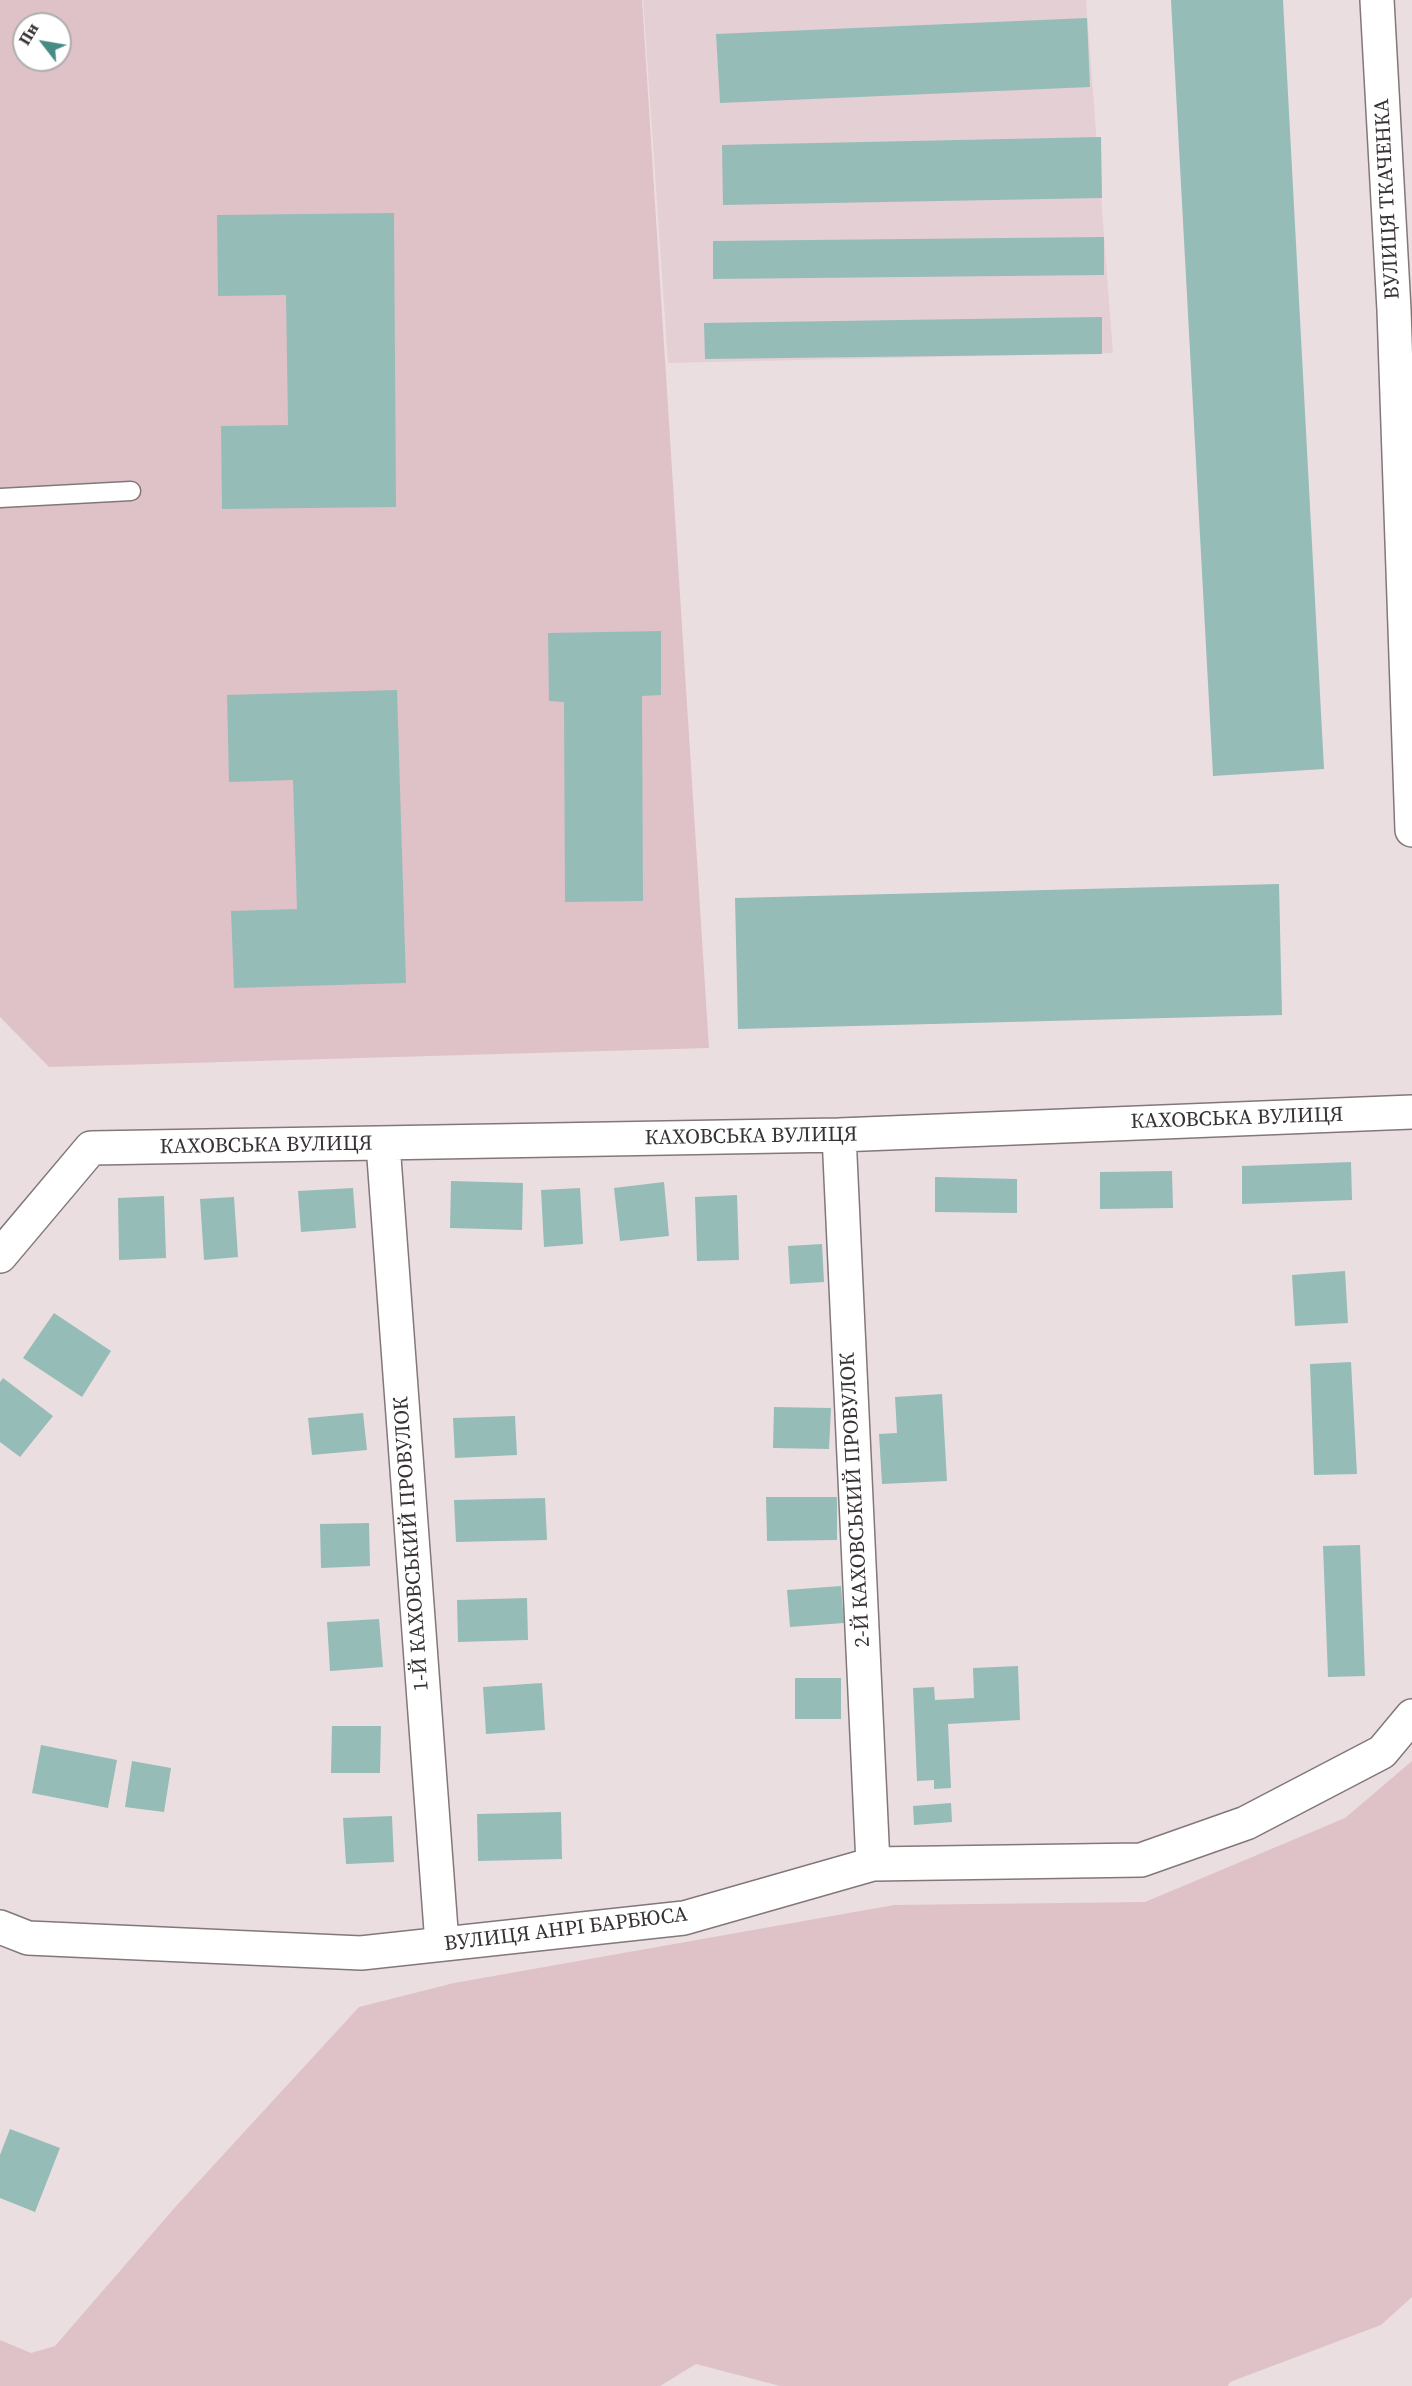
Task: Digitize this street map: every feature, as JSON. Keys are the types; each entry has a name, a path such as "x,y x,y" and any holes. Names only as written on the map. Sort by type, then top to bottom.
{"street":[{"name":"ВУЛИЦЯ ТКАЧЕНКА","path":"1377,0 1403,310 1412,830"},
{"name":"КАХОВСЬКА ВУЛИЦЯ","path":"0,1256 90,1148 839,1135 1412,1112"},
{"name":"2-Й КАХОВСЬКИЙ ПРОВУЛОК","path":"839,1135 873,1864"},
{"name":"1-Й КАХОВСЬКИЙ ПРОВУЛОК","path":"383,1144 442,1944"},
{"name":"ВУЛИЦЯ АНРІ БАРБЮСА","path":"0,1926 28,1938 360,1953 684,1918 873,1864 1141,1860 1246,1823 1382,1752 1412,1716"}],"lane":[{"path":"0,498 131,491"}],"shaded area":[{"path":"0,0 642,0 709,1048 49,1067 0,1017"},
{"path":"643,0 1086,0 1113,353 668,363"},
{"path":"1412,1761 1412,2297 1381,2325 1230,2382 1228,2386 780,2386 696,2364 660,2386 0,2386 0,2340 31,2353 55,2346 177,2205 359,2007 454,1983 894,1905 1145,1902 1345,1818"}],"building":[{"path":"1171,0 1283,0 1324,769 1213,776"},
{"path":"1087,18 1090,87 720,103 716,34"},
{"path":"1101,137 1102,198 723,205 722,145"},
{"path":"394,213 396,507 222,509 221,426 288,425 286,295 218,296 217,215"},
{"path":"1104,237 1104,275 713,279 713,241"},
{"path":"1102,317 1102,354 705,359 704,323"},
{"path":"661,631 661,695 642,696 643,901 565,902 564,702 549,701 548,633"},
{"path":"397,690 406,983 234,988 231,911 297,909 293,780 229,782 227,695"},
{"path":"1279,884 1282,1015 738,1029 735,898"},
{"path":"1351,1162 1352,1200 1242,1204 1242,1166"},
{"path":"1172,1171 1173,1208 1100,1209 1100,1172"},
{"path":"935,1177 1017,1179 1017,1213 935,1212"},
{"path":"451,1181 523,1183 522,1230 450,1228"},
{"path":"664,1182 669,1236 620,1241 614,1188"},
{"path":"353,1188 356,1228 301,1232 298,1191"},
{"path":"580,1188 583,1244 544,1247 541,1190"},
{"path":"737,1195 739,1260 697,1261 695,1197"},
{"path":"164,1196 166,1258 119,1260 118,1198"},
{"path":"234,1197 238,1257 204,1260 200,1199"},
{"path":"822,1244 824,1282 790,1284 788,1246"},
{"path":"1345,1271 1348,1323 1295,1326 1292,1275"},
{"path":"54,1313 111,1351 82,1397 23,1358"},
{"path":"1351,1362 1357,1474 1314,1475 1310,1364"},
{"path":"3,1378 53,1416 20,1457 0,1442 0,1382"},
{"path":"942,1394 947,1481 882,1484 879,1434 897,1433 895,1397"},
{"path":"774,1407 831,1408 829,1449 773,1448"},
{"path":"363,1413 367,1450 312,1455 308,1418"},
{"path":"515,1416 517,1455 455,1458 453,1418"},
{"path":"766,1497 837,1497 837,1540 767,1541"},
{"path":"545,1498 547,1540 456,1542 454,1500"},
{"path":"369,1523 370,1566 321,1568 320,1524"},
{"path":"1360,1545 1365,1676 1328,1677 1323,1546"},
{"path":"841,1586 844,1623 790,1627 787,1590"},
{"path":"527,1598 528,1640 458,1642 457,1600"},
{"path":"379,1619 383,1667 330,1671 327,1622"},
{"path":"1018,1666 1020,1720 948,1724 951,1788 934,1789 934,1780 917,1781 913,1688 934,1687 935,1700 974,1698 973,1668"},
{"path":"795,1678 841,1678 841,1719 795,1719"},
{"path":"542,1683 545,1730 486,1734 483,1687"},
{"path":"332,1726 381,1726 380,1773 331,1773"},
{"path":"41,1745 117,1760 108,1808 32,1793"},
{"path":"132,1761 171,1768 164,1812 125,1807"},
{"path":"951,1803 952,1822 914,1825 913,1806"},
{"path":"561,1812 562,1859 478,1861 477,1814"},
{"path":"392,1816 394,1862 346,1864 343,1818"},
{"path":"10,2129 60,2148 35,2212 0,2198 0,2155"}]}
